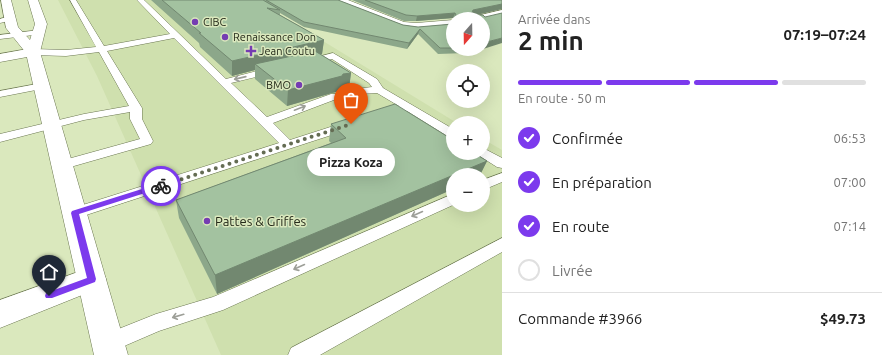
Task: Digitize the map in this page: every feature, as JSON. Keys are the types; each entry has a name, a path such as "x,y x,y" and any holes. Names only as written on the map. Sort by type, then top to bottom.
{"main road":[{"path":"6,0 5,20 18,35 36,42"},
{"path":"33,0 41,24 36,42 42,86 110,349"},
{"path":"338,0 402,25 416,27 446,25"},
{"path":"490,16 502,13"},
{"path":"0,58 36,42"},
{"path":"0,314 92,279"}],"lane":[{"path":"62,165 147,141 136,119 136,108 73,0"},
{"path":"140,0 287,144"},
{"path":"0,37 18,35 66,53 102,49 176,35"},
{"path":"302,64 331,52 373,82 379,90 446,130"},
{"path":"224,82 286,67"},
{"path":"0,94 42,86"},
{"path":"265,122 340,95 379,90"},
{"path":"372,118 408,107"},
{"path":"0,138 100,114 136,108"},
{"path":"75,213 358,122"},
{"path":"490,156 502,164"},
{"path":"490,182 502,177"},
{"path":"110,349 156,323 216,304 446,202"},
{"path":"299,355 502,244"}],"shaded area":[{"path":"58,0 256,0 446,116 446,160 490,160 490,143 502,150 502,355 221,355 97,76"}],"building":[{"path":"162,0 263,0 280,10 267,8 324,40 232,61"},
{"path":"266,0 338,0 403,25 418,27 446,25 446,48 440,48 420,29 409,43 304,22"},
{"path":"365,0 502,0 502,4 473,10 472,12 446,12 446,14 417,16 406,15"},
{"path":"502,13 502,38 490,41 490,16"},
{"path":"315,51 351,73 288,90 255,64"},
{"path":"395,104 446,136 446,160 487,161 470,168 446,168 446,178 215,275 176,200 346,138 331,124"}],"way so far":[{"path":"161,186 351,124"}],"place":[{"name":"CIBC","path":"195,22"},
{"name":"Renaissance Don","path":"225,37"},
{"name":"Jean Coutu","path":"251,51"},
{"name":"BMO","path":"299,85"},
{"name":"Pizza Koza","path":"351,124"},
{"name":"Pattes & Griffes","path":"207,221"}],"route":[{"path":"49,296 92,279 75,213 161,186"}]}
